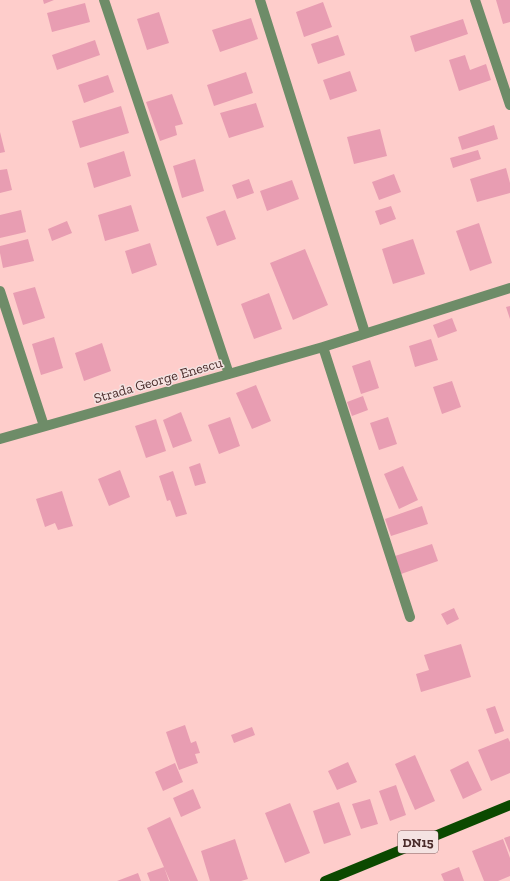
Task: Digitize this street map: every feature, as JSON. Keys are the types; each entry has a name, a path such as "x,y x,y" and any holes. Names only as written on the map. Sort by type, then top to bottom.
{"main road":[{"name":"DN15","path":"326,881 510,805"}],"street":[{"path":"104,0 229,374"},
{"path":"260,0 365,333"},
{"path":"475,0 510,105"},
{"name":"Strada George Enescu","path":"0,439 322,347 510,288"},
{"path":"0,291 44,426"},
{"path":"322,347 410,617"}],"building":[{"path":"43,0 54,0 44,4"},
{"path":"496,0 510,0 510,22 503,24"},
{"path":"323,2 332,27 304,37 296,12"},
{"path":"85,3 90,22 52,32 47,13"},
{"path":"159,12 169,43 147,50 137,19"},
{"path":"251,18 258,39 220,52 212,30"},
{"path":"463,19 468,34 415,52 410,36"},
{"path":"338,35 345,55 318,64 311,44"},
{"path":"95,40 100,55 57,70 52,55"},
{"path":"465,55 470,70 486,64 491,80 459,91 449,60"},
{"path":"350,71 357,91 330,100 323,80"},
{"path":"246,72 253,93 214,106 207,85"},
{"path":"108,75 114,92 84,103 78,85"},
{"path":"172,94 183,124 175,126 177,135 160,141 146,102"},
{"path":"256,103 264,127 229,138 220,113"},
{"path":"121,106 129,133 80,148 72,121"},
{"path":"494,125 498,139 462,150 458,137"},
{"path":"380,129 387,156 354,164 347,137"},
{"path":"0,132 5,152 0,153"},
{"path":"478,150 481,159 453,168 450,158"},
{"path":"124,151 131,176 94,188 87,163"},
{"path":"195,159 204,191 182,198 173,166"},
{"path":"506,168 510,183 510,193 477,202 470,179"},
{"path":"7,169 12,190 0,193 0,170"},
{"path":"394,174 401,192 379,200 372,182"},
{"path":"249,179 254,193 237,199 232,185"},
{"path":"292,180 299,199 267,211 260,191"},
{"path":"131,205 139,231 105,241 98,215"},
{"path":"391,206 396,219 380,225 375,211"},
{"path":"21,210 26,232 0,238 0,215"},
{"path":"225,210 236,239 217,246 206,217"},
{"path":"67,221 72,233 52,241 48,229"},
{"path":"479,223 492,263 470,271 456,231"},
{"path":"28,239 34,261 3,268 0,246"},
{"path":"413,239 425,274 393,284 382,249"},
{"path":"150,243 157,265 132,274 125,251"},
{"path":"305,249 328,305 293,320 270,263"},
{"path":"35,287 45,318 23,325 13,293"},
{"path":"269,293 282,329 254,339 241,304"},
{"path":"510,306 510,319 506,307"},
{"path":"452,318 457,331 438,338 433,325"},
{"path":"54,337 63,368 41,375 32,344"},
{"path":"431,339 438,360 415,367 409,346"},
{"path":"102,343 111,371 84,381 75,353"},
{"path":"370,360 379,388 361,394 352,366"},
{"path":"452,381 461,407 442,414 433,387"},
{"path":"256,385 271,421 252,429 236,393"},
{"path":"363,396 368,410 352,416 347,402"},
{"path":"181,412 192,441 173,448 163,420"},
{"path":"230,417 240,446 219,454 208,425"},
{"path":"388,417 397,444 379,450 370,423"},
{"path":"156,419 166,451 146,458 135,426"},
{"path":"200,463 206,483 195,486 189,467"},
{"path":"403,466 418,500 399,509 384,474"},
{"path":"120,470 130,497 109,506 98,479"},
{"path":"173,471 187,514 176,517 170,500 167,501 159,476"},
{"path":"62,491 73,526 58,530 55,523 45,527 36,499"},
{"path":"422,506 428,524 391,536 385,519"},
{"path":"432,544 438,561 401,574 395,556"},
{"path":"454,608 459,619 447,625 441,614"},
{"path":"461,644 471,677 421,692 416,674 429,670 424,655"},
{"path":"495,706 504,731 495,734 486,709"},
{"path":"185,725 191,743 196,741 200,753 195,754 198,763 179,770 166,732"},
{"path":"252,727 255,735 234,743 231,735"},
{"path":"508,738 510,742 510,773 491,781 478,750"},
{"path":"415,755 435,801 415,810 395,764"},
{"path":"468,761 482,790 463,799 450,770"},
{"path":"348,762 357,782 337,790 328,771"},
{"path":"175,763 183,782 163,791 155,772"},
{"path":"396,785 406,815 390,821 379,791"},
{"path":"193,789 201,808 181,817 173,798"},
{"path":"370,799 378,824 361,829 352,804"},
{"path":"339,802 351,835 324,844 313,811"},
{"path":"290,803 310,853 285,863 265,813"},
{"path":"170,817 198,881 170,881 147,828"},
{"path":"510,836 510,853 504,838"},
{"path":"235,839 248,879 241,881 210,881 201,851"},
{"path":"503,839 510,858 510,876 498,881 484,881 472,851"},
{"path":"164,867 169,881 150,881 147,873"},
{"path":"459,867 464,881 444,881 441,874"},
{"path":"138,873 141,881 117,881"}]}
